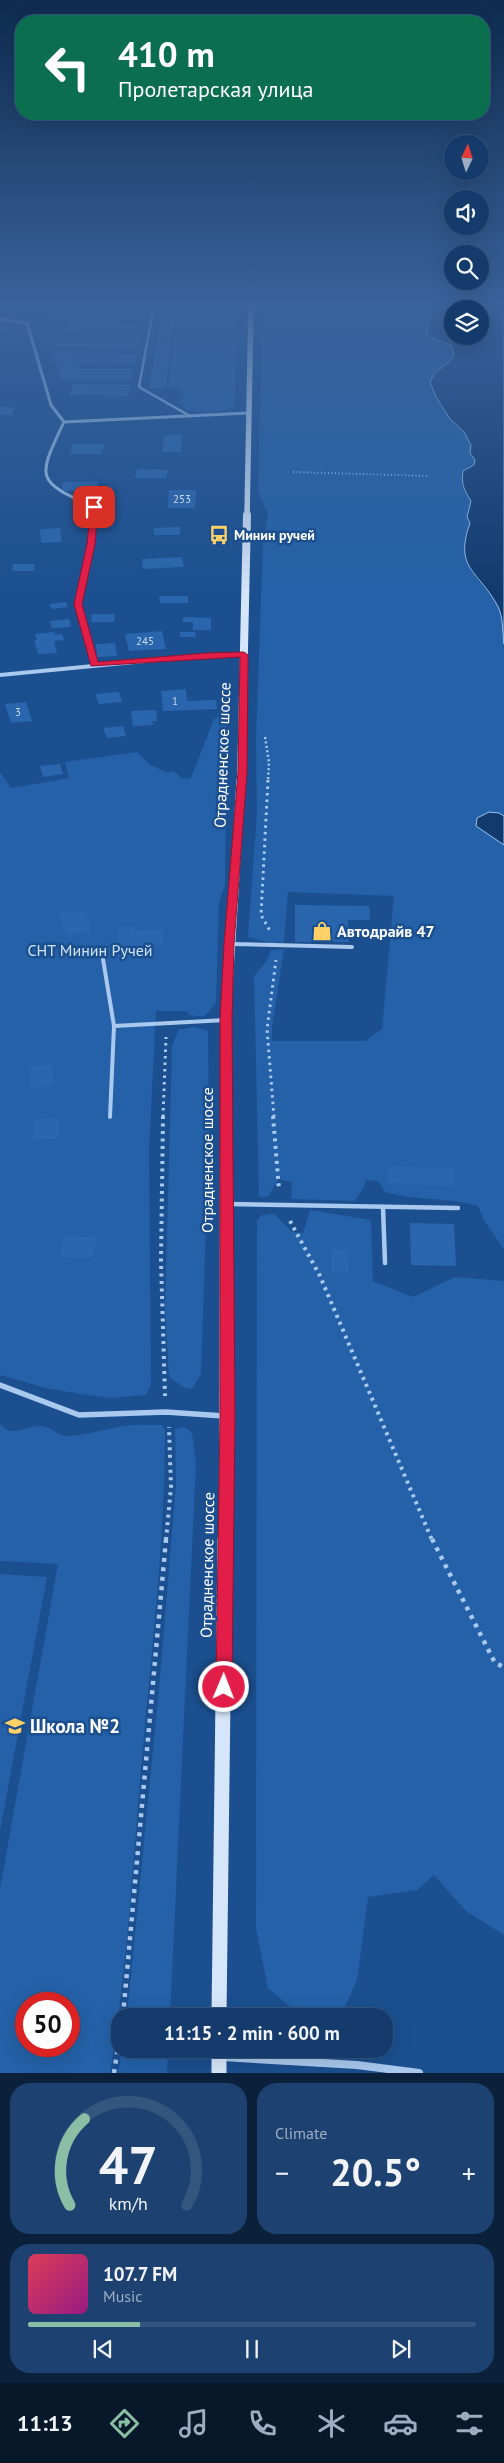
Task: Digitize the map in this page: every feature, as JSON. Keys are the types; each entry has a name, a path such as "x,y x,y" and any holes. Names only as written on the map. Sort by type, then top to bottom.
{"main road":[{"name":"Отрадненское шоссе","path":"219,2008 228,1416 225,1204 226,1020 229,944 242,772 248,402"}],"street":[{"path":"50,402 64,422"},
{"path":"64,422 248,413"},
{"path":"64,422 46,461 44,474 48,483 58,492 94,507 91,544 78,604 94,664"},
{"path":"0,675 94,664 207,655 244,655"},
{"path":"0,1385 79,1415 166,1412 228,1416"},
{"path":"219,2060 357,2065 419,2073"}],"lane":[{"path":"165,402 190,416"},
{"path":"229,944 352,947"},
{"path":"103,960 114,1026 110,1117"},
{"path":"114,1026 226,1020"},
{"path":"225,1204 458,1208"},
{"path":"383,1207 385,1263"}],"path":[{"path":"293,472 429,476"},
{"path":"124,2008 171,1486 170,1429 166,1412 161,1332 161,1142 167,1023"},
{"path":"114,2073 116,2058"}],"green space":[{"path":"179,402 235,402 235,406 211,412 199,412 186,410"},
{"path":"260,402 439,402 450,419 464,432 471,445 470,453 475,460 474,465 465,469 462,487 471,501 469,509 470,526 465,540 465,554 470,570 496,603 501,618 504,644 504,816 499,813 493,837 504,845 504,1249 485,1222 478,1206 455,1201 396,1195 385,1192 378,1181 365,1180 365,1185 355,1201 291,1199 292,1182 278,1179 269,1196 259,1197 254,976 266,962 271,950 284,949 272,1027 272,1041 365,1041 382,1029 394,896 288,892 284,942 271,943 248,937 257,813 256,740 263,541 268,514 258,491"},
{"name":"СНТ Минин Ручей","path":"227,712 225,885 219,902 216,1003 204,1017 190,1015 186,1011 156,1011 149,1149 151,1384 146,1395 111,1398 46,1388 0,1375 0,772 11,788 69,778 65,762 137,752 150,765 168,773 174,771 182,779 191,778 214,719"},
{"path":"195,1027 208,1031 209,1136 201,1374 192,1389 185,1388 169,1377 165,1311 172,1046 179,1029"},
{"path":"310,1210 371,1220 373,1281 413,1297 455,1277 504,1281 504,1935 466,1911 434,1875 417,1890 368,1897 357,1980 345,2008 292,2008 268,1988 256,1928 257,1220 262,1215 274,1214 292,1232 303,1233"},
{"path":"0,1424 14,1431 43,1426 63,1436 129,1425 162,1425 165,1430 163,1512 157,1594 125,1955 119,2008 111,2008 112,2058 110,2073 0,2073 0,1889 58,1564 0,1561"},
{"path":"184,1427 190,1430 194,1442 196,1464 170,2008 128,2008 160,1678 176,1483 175,1429"},
{"name":"Школа №2","path":"0,1574 47,1577 0,1831"},
{"path":"120,2058 168,2058 167,2073 118,2073"}],"shaded area":[{"path":"439,402 504,402 504,644 502,618 499,608 470,568 466,559 466,538 470,523 467,517 471,501 464,487 462,476 463,471 474,465 475,460 470,453 471,445 464,432 450,419"},
{"path":"489,812 499,813 504,816 504,845 476,826 477,818"}],"building":[{"path":"0,407 13,407 13,415 0,415"},
{"path":"164,435 182,435 181,452 162,452"},
{"path":"72,444 104,444 102,454 70,454"},
{"path":"137,469 168,470 166,478 135,478"},
{"path":"98,481 97,491 62,491 63,482"},
{"path":"169,490 196,490 195,508 168,508"},
{"path":"180,527 180,535 154,535 154,528"},
{"path":"60,528 62,542 41,543 40,529"},
{"path":"182,557 184,567 143,569 142,559"},
{"path":"13,564 35,564 34,571 12,571"},
{"path":"159,596 188,596 188,603 160,603"},
{"path":"66,602 68,607 52,609 49,604"},
{"path":"92,614 115,614 114,622 91,622"},
{"path":"183,617 211,618 211,630 193,630 193,622 183,622"},
{"path":"69,619 71,627 52,628 50,621"},
{"path":"162,631 166,649 129,651 125,634"},
{"path":"54,632 55,635 62,634 64,640 54,641 57,653 38,654 34,641 37,640 35,634"},
{"path":"180,632 195,632 196,637 180,637"},
{"path":"115,643 117,656 97,657 96,644"},
{"path":"186,689 187,701 216,700 217,709 163,711 161,691"},
{"path":"119,692 122,702 99,704 95,694"},
{"path":"26,702 32,721 11,723 5,704"},
{"path":"156,710 157,721 152,721 153,725 133,726 131,711"},
{"path":"123,726 126,736 107,738 103,728"},
{"path":"60,764 63,774 43,777 40,766"},
{"name":"Автодрайв 47","path":"295,905 369,906 370,920 348,920 349,942 295,942"},
{"path":"85,910 92,931 66,935 59,914"},
{"path":"119,927 135,927 134,931 163,929 164,944 118,949"},
{"path":"52,1064 54,1086 31,1088 29,1066"},
{"path":"60,1118 59,1139 33,1140 34,1119"},
{"path":"388,1166 454,1169 454,1186 387,1183"},
{"path":"410,1223 454,1224 456,1266 411,1265"},
{"path":"64,1236 97,1237 92,1258 60,1257"},
{"path":"332,1249 348,1250 349,1273 331,1272"}],"place":[{"name":"Минин ручей","path":"219,535"},
{"name":"Автодрайв 47","path":"322,931"},
{"name":"Школа №2","path":"15,1726"}],"route":[{"path":"94,507 91,544 78,604 94,664 207,655 244,655 242,772 229,944 226,1020 225,1204 228,1416 224,1687"}]}
